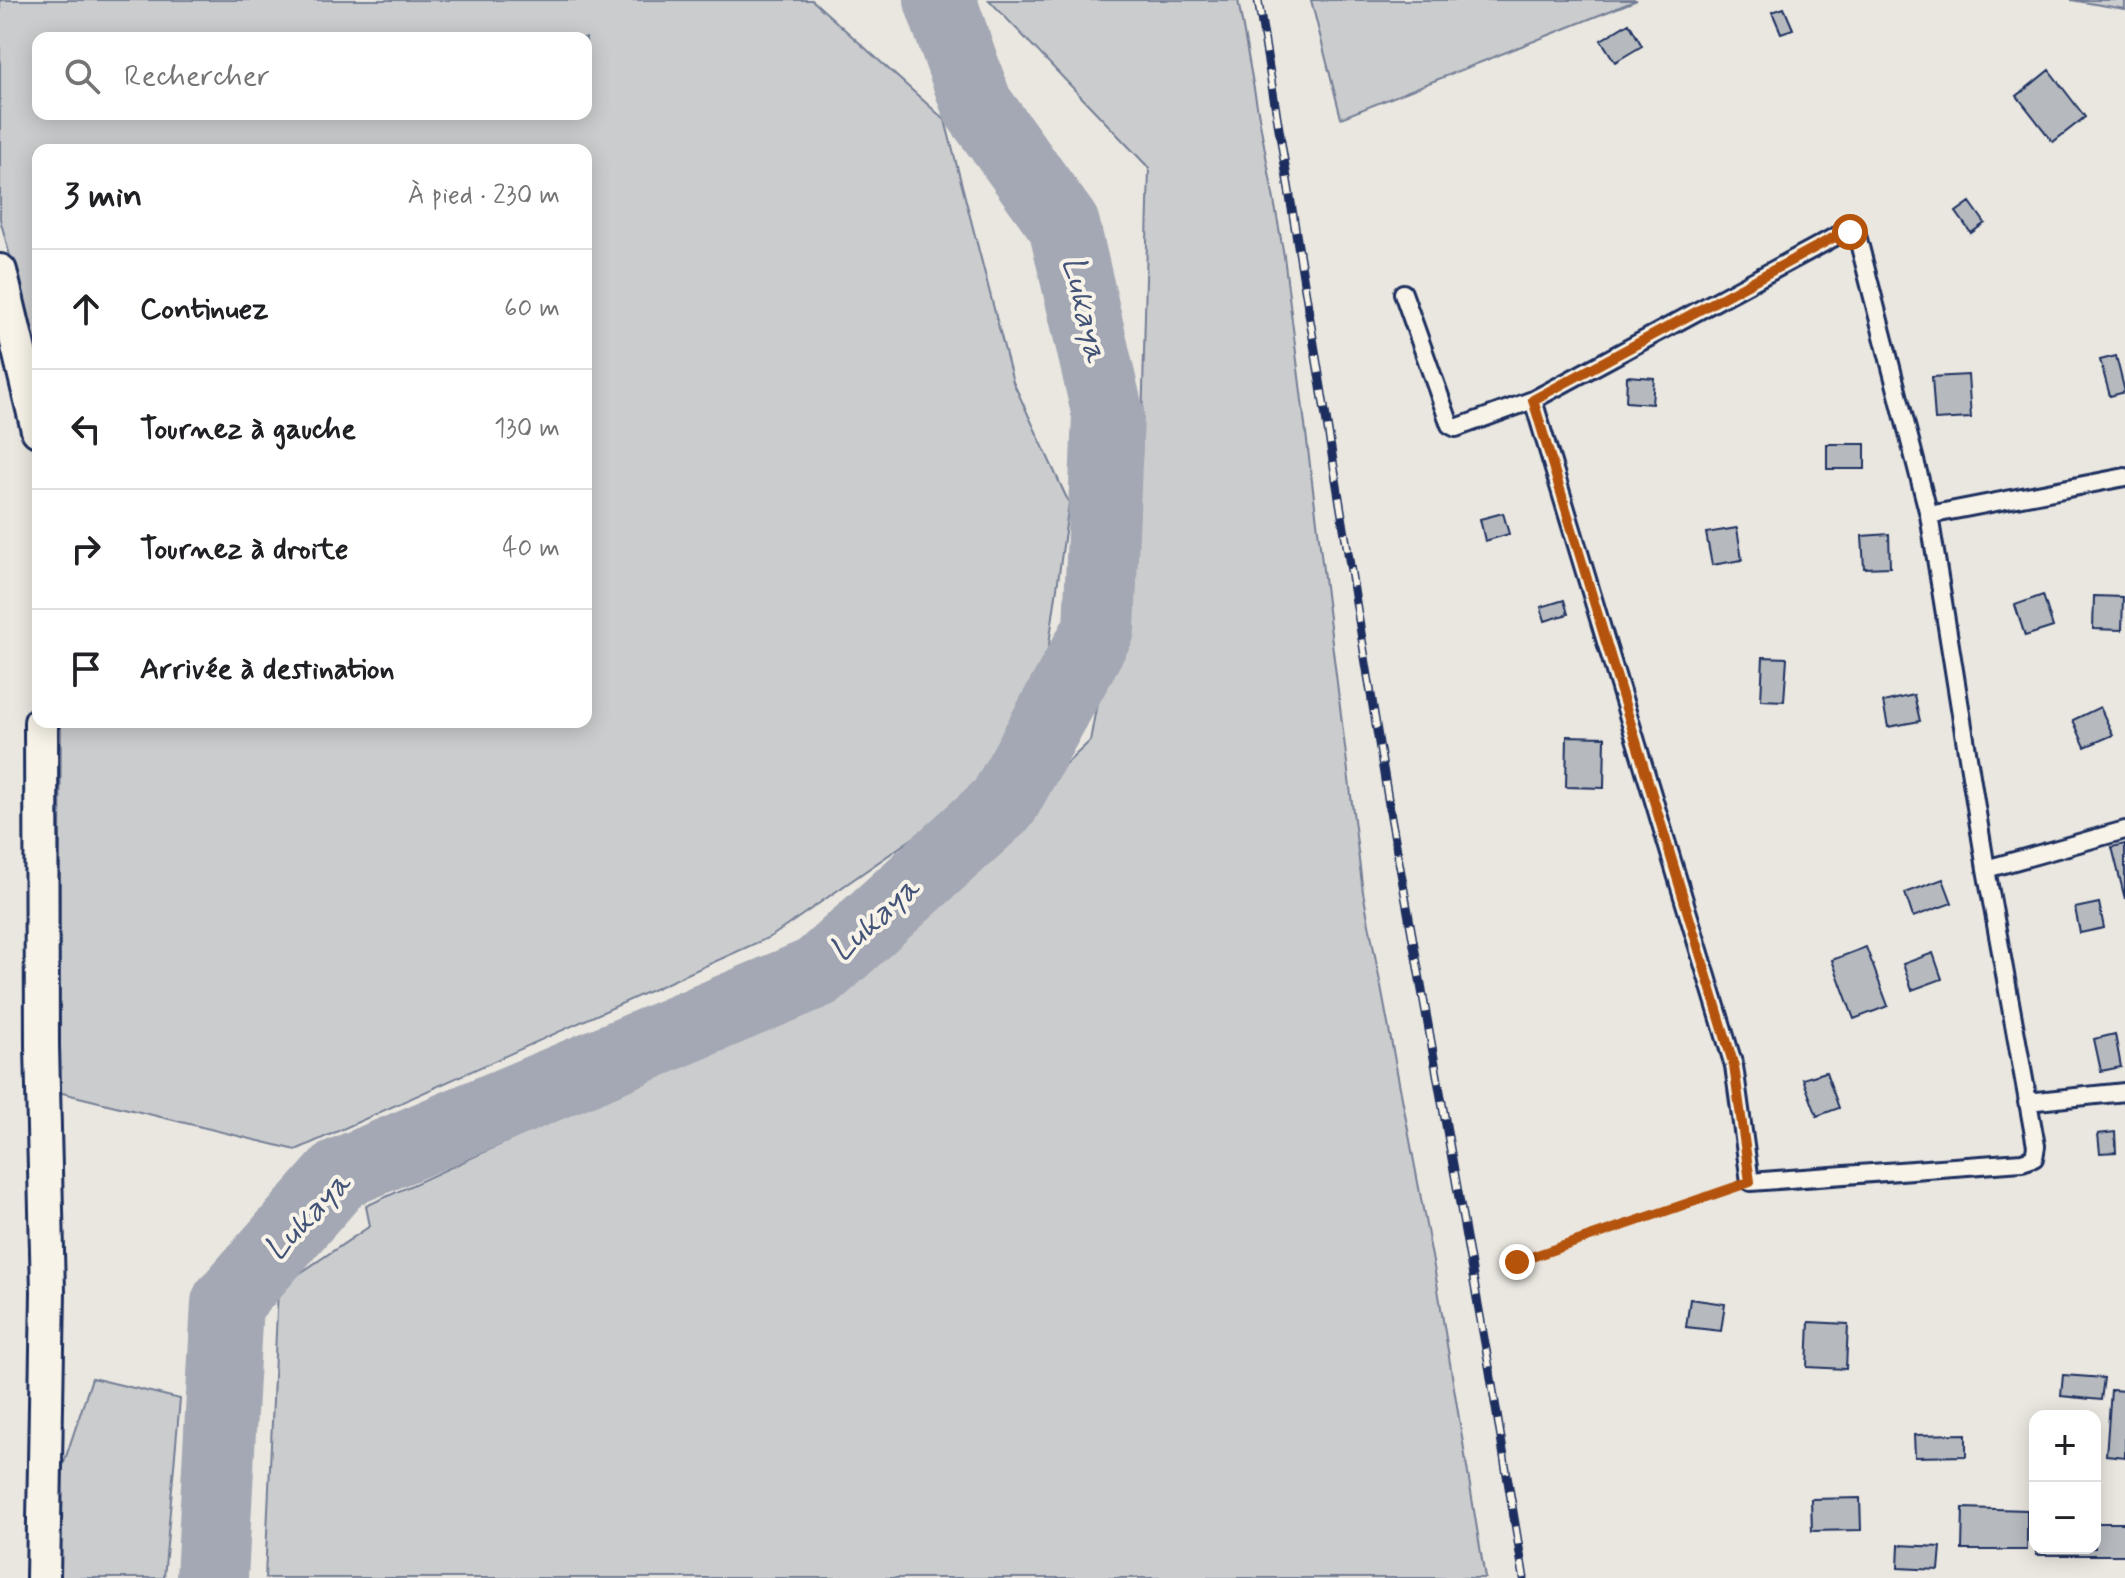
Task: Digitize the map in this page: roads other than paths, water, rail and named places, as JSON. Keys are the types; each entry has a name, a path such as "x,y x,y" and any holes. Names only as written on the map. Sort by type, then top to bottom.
{"street":[{"path":"0,271 32,405"},
{"path":"41,728 41,1015 48,1292 43,1578"}],"lane":[{"path":"1403,293 1452,428 1461,427 1533,400 1842,233 1857,235 1929,515 1986,869 2036,1146 2034,1158 2022,1162 1750,1182 1734,1066 1533,400"},
{"path":"1929,515 2125,477"},
{"path":"1986,869 2125,830"},
{"path":"2027,1102 2125,1092"}],"waterway":[{"name":"Lukaya","path":"212,1578 227,1303 340,1174 818,972 1003,804 1099,629 1108,415 1064,225 977,105 940,0"}],"railway":[{"path":"1258,0 1391,817 1524,1578"}]}
